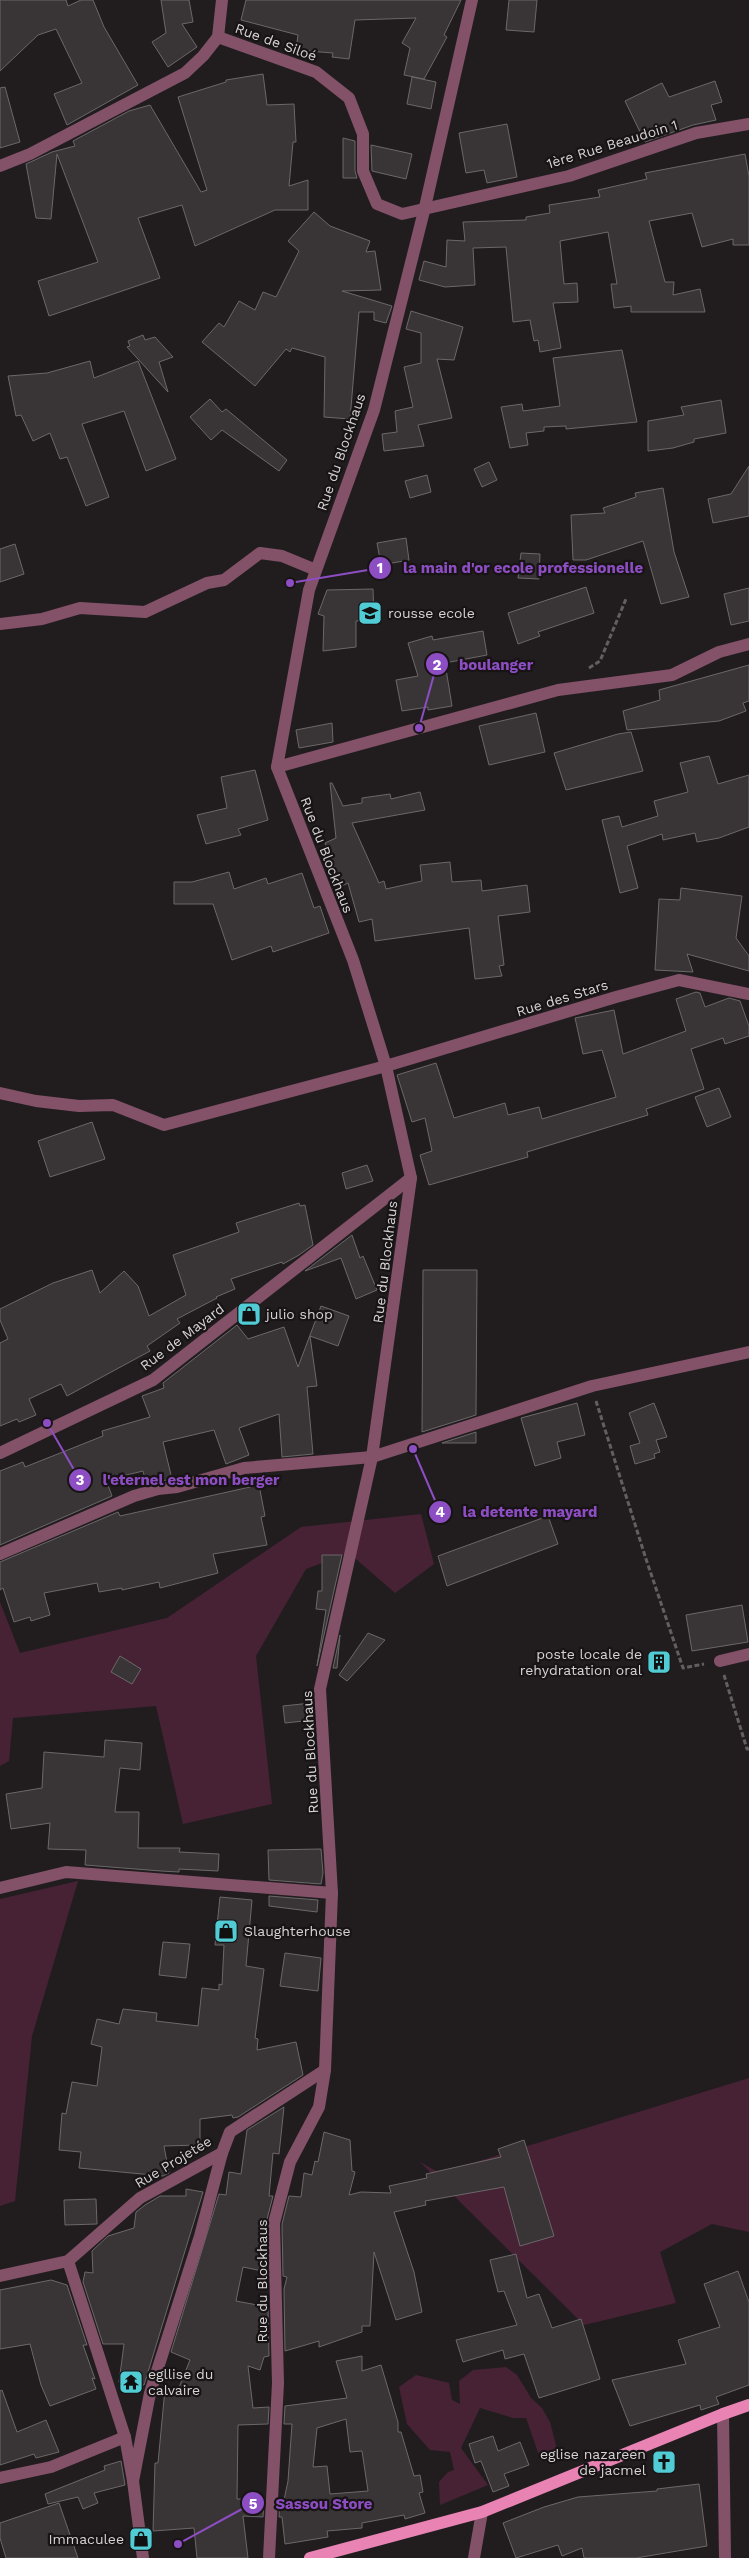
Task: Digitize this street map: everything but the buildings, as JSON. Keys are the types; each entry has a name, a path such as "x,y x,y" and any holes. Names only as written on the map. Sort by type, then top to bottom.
{"main road":[{"path":"310,2558 482,2512 722,2414 749,2406"}],"street":[{"path":"218,36 222,0"},
{"name":"Rue du Blockhaus","path":"269,2558 278,2384 274,2223 290,2162 319,2106 325,2070 332,1893 320,1689 372,1456 411,1178 386,1066 352,960 277,767 309,590 374,410 425,207 472,0"},
{"name":"Rue de Siloé","path":"0,166 30,154 185,73 203,56 218,36 316,72 349,98 363,134 362,172 377,204 402,214 425,207"},
{"name":"1ère Rue Beaudoin 1","path":"425,207 568,176 696,133 749,124"},
{"path":"0,624 42,619 80,608 145,612 207,583 224,580 260,553 282,556 316,570"},
{"path":"277,767 558,690 672,675 719,652 749,644"},
{"name":"Rue des Stars","path":"0,1093 36,1101 79,1106 113,1105 164,1125 386,1066 679,980 749,994"},
{"name":"Rue de Mayard","path":"0,1453 153,1380 411,1178"},
{"path":"0,1554 134,1496 158,1489 177,1487 244,1468 372,1456 592,1386 749,1352"},
{"path":"720,1661 749,1654"},
{"path":"0,1888 66,1872 332,1893"},
{"name":"Rue Projetée","path":"0,2276 68,2261 140,2198 222,2153 230,2132 325,2070"},
{"path":"133,2481 150,2393 200,2236 222,2153"},
{"path":"68,2261 125,2437 143,2558"},
{"path":"722,2414 725,2558"},
{"path":"0,2478 51,2467 125,2437"},
{"path":"474,2558 482,2512"}],"path":[{"path":"586,670 600,661 626,599"},
{"path":"592,1386 646,1559 683,1668 720,1661 747,1749 749,1749"}],"shaded area":[{"path":"421,1514 434,1564 395,1593 349,1553 306,1569 256,1656 272,1804 183,1824 156,1706 13,1718 9,1761 0,1766 0,1602 20,1653 167,1618 301,1527"},
{"path":"78,1881 32,2036 15,2201 0,2206 0,1899"},
{"path":"749,2078 749,2232 712,2224 660,2252 676,2303 584,2325 420,2162 440,2173"},
{"path":"506,2367 517,2375 531,2398 542,2408 550,2422 558,2453 541,2461 526,2418 513,2418 480,2408 461,2448 488,2485 440,2505 439,2482 448,2472 454,2470 450,2452 430,2450 407,2424 399,2387 416,2375 449,2383 452,2400 460,2404 459,2381 473,2370"}],"place":[{"name":"la main d'or ecole professionelle","path":"290,583"},
{"name":"rousse ecole","path":"370,613"},
{"name":"boulanger","path":"419,728"},
{"name":"julio shop","path":"249,1314"},
{"name":"l'eternel est mon berger","path":"47,1423"},
{"name":"la detente mayard","path":"413,1449"},
{"name":"poste locale de rehydratation oral","path":"659,1662"},
{"name":"Slaughterhouse","path":"226,1931"},
{"name":"egllise du calvaire","path":"131,2382"},
{"name":"eglise nazareen de jacmel","path":"664,2462"},
{"name":"Immaculee","path":"141,2539"},
{"name":"Sassou Store","path":"178,2544"}]}
